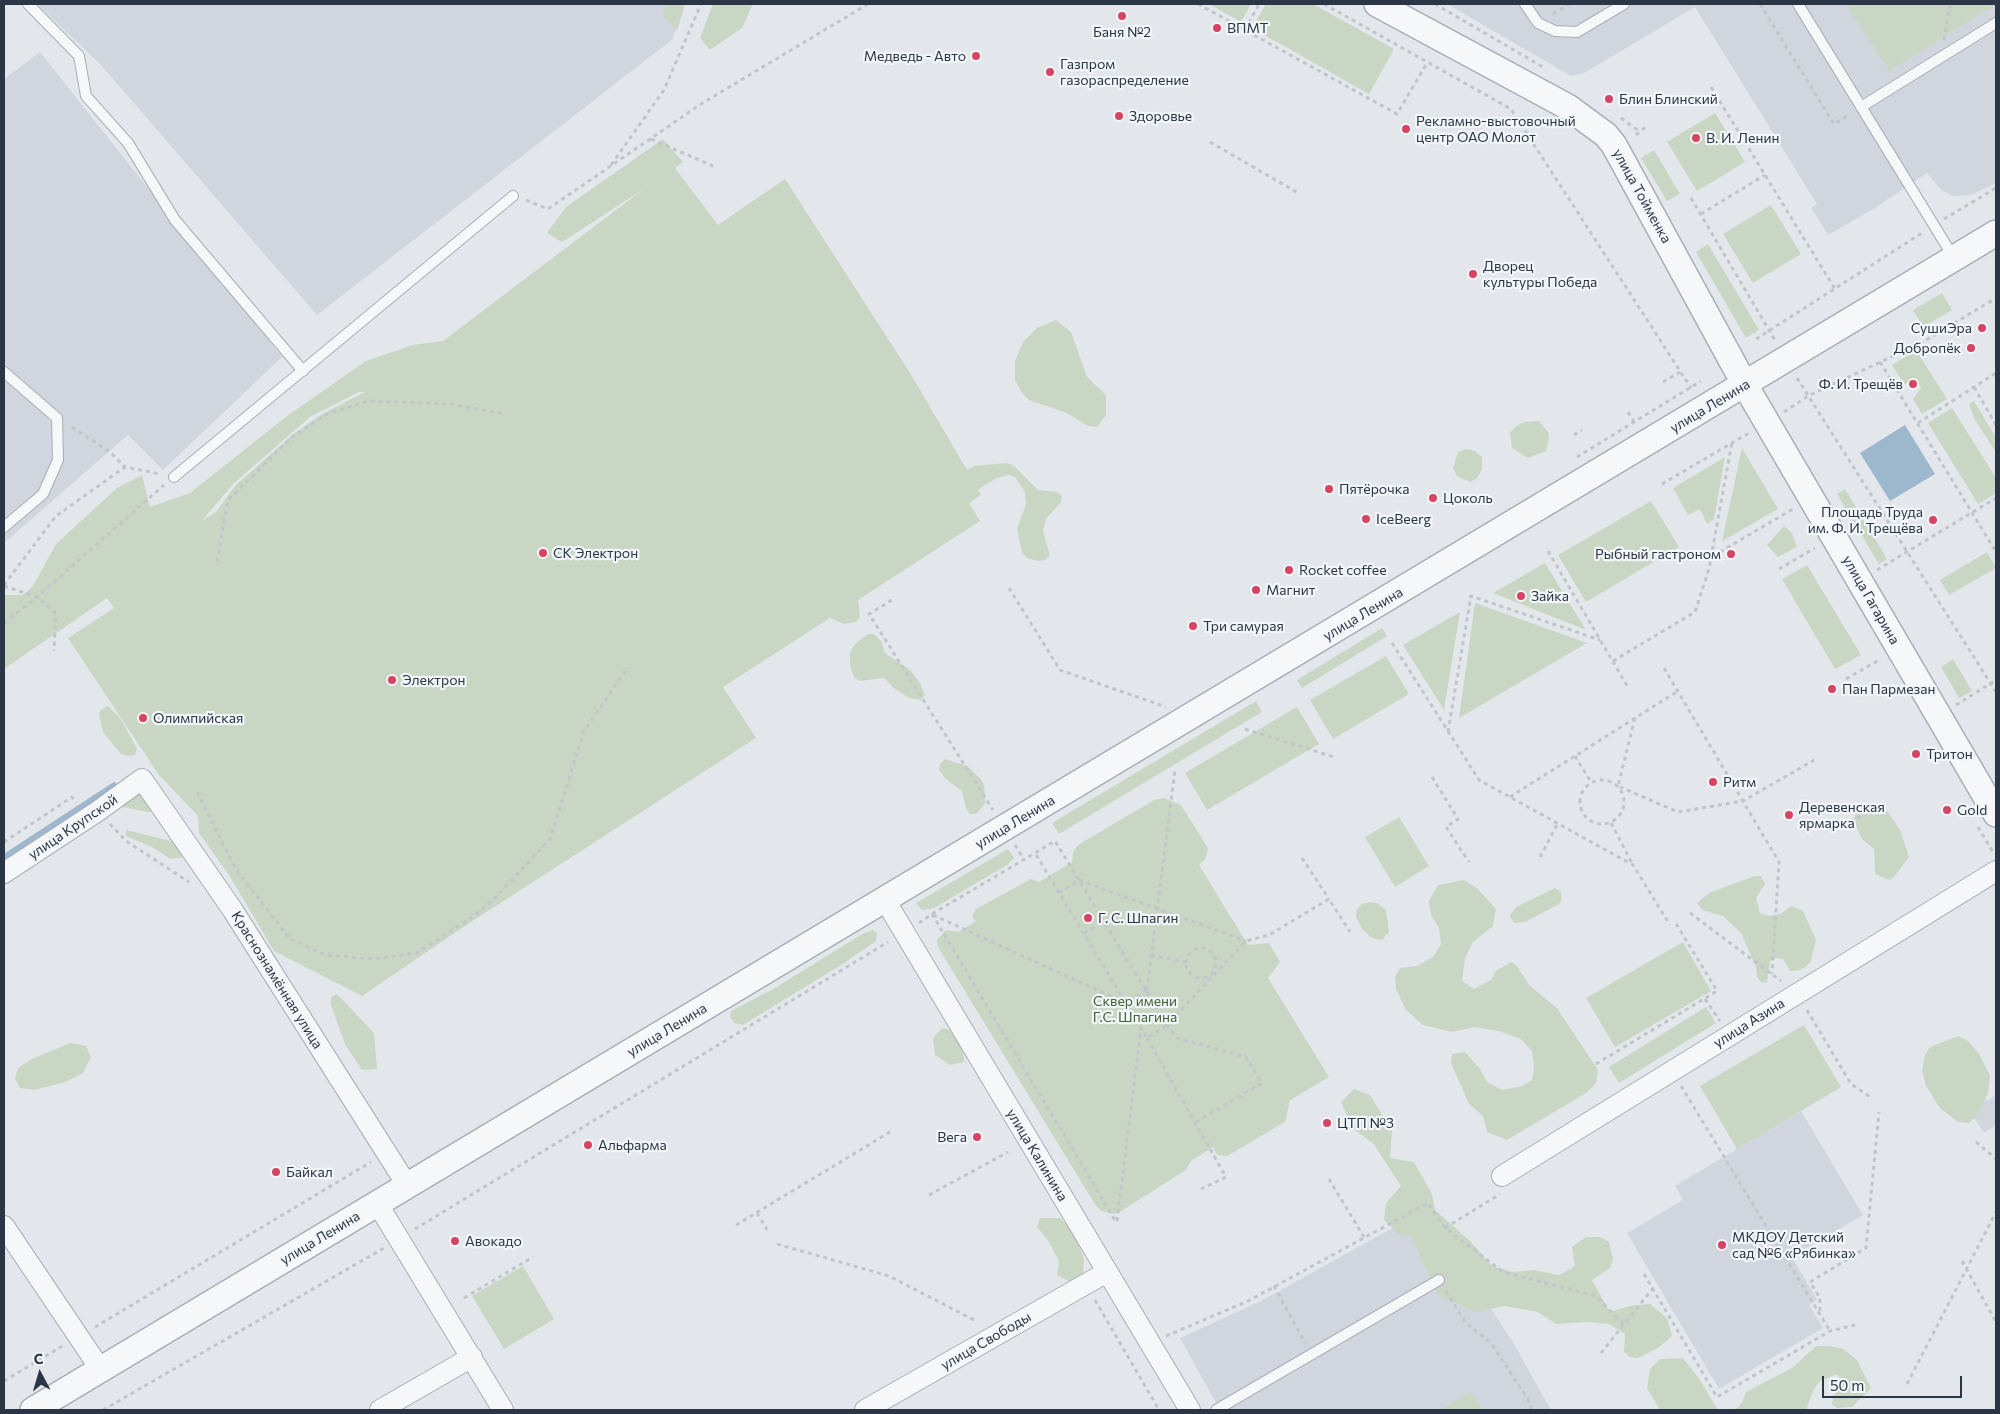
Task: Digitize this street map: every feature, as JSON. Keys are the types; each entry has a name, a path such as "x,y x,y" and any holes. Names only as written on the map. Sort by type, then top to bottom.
{"street":[{"name":"улица Тойменка","path":"1377,4 1544,93 1587,120 1606,135 1621,156 1746,385"},
{"name":"улица Ленина","path":"34,1410 1746,385 1996,233"},
{"name":"улица Гагарина","path":"1746,385 1996,814"},
{"name":"улица Крупской","path":"4,874 98,812 142,779"},
{"name":"Краснознамённая улица","path":"142,779 232,909 407,1185"},
{"name":"улица Азина","path":"1502,1176 1996,871"},
{"name":"улица Калинина","path":"885,900 1190,1410"},
{"path":"377,1203 503,1410"},
{"path":"4,1226 101,1370"},
{"name":"улица Свободы","path":"865,1410 1107,1272"},
{"path":"380,1410 472,1357"}],"lane":[{"path":"28,4 79,56 86,96 128,143 175,220 303,371"},
{"path":"1525,4 1538,23 1555,31 1569,32 1577,32 1624,4"},
{"path":"1798,4 1954,258"},
{"path":"1861,107 1996,23"},
{"path":"174,477 514,196"},
{"path":"4,372 57,418 58,460 43,494 4,527"},
{"path":"1216,1410 1439,1280"}],"path":[{"path":"609,168 664,90 701,4"},
{"path":"514,196 548,209 701,104 868,4"},
{"path":"1198,4 1397,114 1427,63"},
{"path":"1245,30 1260,4"},
{"path":"1324,4 1511,109 1691,388"},
{"path":"1760,4 1834,124 1861,107"},
{"path":"1941,58 1950,4"},
{"path":"1711,87 1835,289"},
{"path":"1636,135 1648,125"},
{"path":"651,139 713,166"},
{"path":"1210,142 1298,193"},
{"path":"1701,214 1765,175"},
{"path":"1756,339 1996,188"},
{"path":"1691,198 1808,396 1996,692"},
{"path":"1784,411 1808,396 1923,342 1996,298"},
{"path":"1880,362 1996,552"},
{"path":"1663,382 1680,372"},
{"path":"1918,423 1996,373"},
{"path":"1974,388 1996,425"},
{"path":"217,562 228,500 292,437 329,413 370,401 451,404 505,414"},
{"path":"1628,412 1634,422"},
{"path":"57,418 111,453 125,467 174,477"},
{"path":"1574,434 1582,430"},
{"path":"1662,484 1748,432"},
{"path":"1613,661 1695,612 1712,556 1732,442"},
{"path":"54,651 56,614 37,597 4,585 56,516 125,467"},
{"path":"4,623 37,597 174,477"},
{"path":"1877,570 1996,498"},
{"path":"1712,556 1793,509"},
{"path":"1779,568 1815,548"},
{"path":"1548,551 1629,689"},
{"path":"1008,588 1060,670 1166,707"},
{"path":"1448,732 1472,596 1600,640"},
{"path":"892,600 869,614 994,812"},
{"path":"1392,643 1479,780 1633,865"},
{"path":"1846,679 1881,659"},
{"path":"197,792 237,871 290,940 326,955 373,959 417,953 474,916 494,899 550,839 584,731 628,667"},
{"path":"1664,668 1779,862 1772,974"},
{"path":"1956,705 1996,680"},
{"path":"1510,797 1678,691"},
{"path":"1635,718 1618,786 1624,796 1624,807 1619,817 1611,823 1601,825 1591,822 1584,815 1580,806 1580,797 1584,788 1591,782 1600,779 1609,780 1618,786 1678,812 1743,802 1814,760"},
{"path":"1245,729 1334,757"},
{"path":"1575,756 1591,782"},
{"path":"1147,990 1176,770"},
{"path":"1432,777 1458,819 1446,827 1469,862"},
{"path":"4,842 72,797 77,804"},
{"path":"1843,825 1881,806"},
{"path":"98,812 126,841 191,883"},
{"path":"1540,858 1558,823"},
{"path":"1611,823 1633,865 1670,925"},
{"path":"102,1410 399,1239 716,1044 1055,841 1167,1025 1177,1038 1246,1057 1262,1083 1196,1122"},
{"path":"1035,853 1142,1028 1226,1177 1201,1189"},
{"path":"1302,858 1350,932"},
{"path":"1079,880 1246,941"},
{"path":"1059,893 1079,880"},
{"path":"1147,1038 1167,1025 1246,941 1269,935 1328,899"},
{"path":"1690,913 1797,994 1851,1084 1870,1096"},
{"path":"932,914 1126,1003"},
{"path":"932,914 1116,1222 1142,1028"},
{"path":"1084,933 1104,921"},
{"path":"1596,1064 1717,991 1675,922"},
{"path":"1205,948 1215,958 1214,973 1205,977 1196,977 1188,971 1186,962 1192,951 1205,948"},
{"path":"1151,955 1186,962"},
{"path":"1126,1003 1147,990"},
{"path":"1671,1071 1830,1331"},
{"path":"1820,1313 1820,1298 1810,1282 1866,1248 1879,1112"},
{"path":"736,1225 890,1132"},
{"path":"1976,1142 1996,1159"},
{"path":"4,1381 386,1152"},
{"path":"929,1195 1008,1152"},
{"path":"1329,1179 1364,1237"},
{"path":"1150,1343 1248,1301 1428,1203 1445,1228 1504,1272 1596,1296 1624,1325"},
{"path":"1907,1384 1996,1212"},
{"path":"757,1213 768,1231"},
{"path":"777,1244 889,1276 976,1321"},
{"path":"464,1298 533,1257"},
{"path":"1962,1261 1996,1322"},
{"path":"1644,1274 1717,1397 1830,1331 1855,1325"},
{"path":"1439,1280 1465,1322 1491,1343 1531,1404 1531,1410"},
{"path":"1086,1284 1159,1410"},
{"path":"1274,1286 1312,1354"},
{"path":"1601,1353 1653,1288"}],"shaded area":[{"path":"37,4 680,4 673,39 317,315 101,65"},
{"path":"1447,4 1996,4 1996,183 1971,195 1953,196 1941,190 1927,173 1873,209 1828,235 1811,208 1817,204 1695,7 1584,73 1571,76"},
{"path":"40,52 282,357 163,470 128,435 4,543 4,79"},
{"path":"1960,1059 1987,1101 1996,1095 1996,1125 1984,1133 1943,1069"},
{"name":"МКДОУ Детский сад №6 «Рябинка»","path":"1801,1111 1863,1215 1792,1257 1817,1300 1809,1305 1823,1328 1719,1389 1627,1233 1683,1200 1675,1186"},
{"path":"1427,1209 1514,1344 1551,1410 1220,1410 1180,1338 1261,1301"}],"green space":[{"path":"666,4 685,4 677,31 663,15"},
{"path":"713,4 753,4 742,28 710,50 700,38"},
{"path":"1209,4 1251,4 1241,22"},
{"path":"1266,4 1313,4 1394,49 1369,94 1252,28"},
{"path":"1846,4 1996,4 1889,71"},
{"path":"1715,113 1745,162 1697,191 1667,142"},
{"name":"СК Электрон","path":"663,139 683,162 675,168 718,225 785,179 910,373 967,470 974,466 1007,463 1014,466 1038,490 1057,492 1062,496 1061,502 1046,519 1043,530 1050,556 1045,560 1039,561 1027,558 1022,553 1017,528 1026,505 1025,492 1015,477 1009,475 997,478 980,488 978,490 981,495 969,503 980,521 858,600 860,616 856,622 844,624 830,618 723,687 756,738 468,924 362,996 274,951 229,875 199,833 198,816 159,775 68,638 114,608 107,598 4,669 4,595 23,595 33,586 56,544 117,488 142,475 150,507 190,493 287,416 366,361 413,345 443,341 645,188 562,242 547,233 566,207","holes":["359,392 365,392 322,414 292,435 235,486 216,512 202,521 233,484 310,417"]},
{"path":"1654,150 1680,194 1667,201 1641,158"},
{"path":"1771,205 1801,254 1753,283 1723,234"},
{"path":"1708,244 1759,330 1746,338 1696,252"},
{"path":"1942,293 1952,310 1923,327 1913,310"},
{"path":"1056,320 1071,332 1087,377 1106,395 1106,415 1097,427 1088,426 1067,413 1029,400 1022,393 1015,380 1015,361 1023,342 1037,328"},
{"path":"1916,350 1947,399 1922,414 1913,399 1921,388 1917,381 1904,384 1892,365"},
{"path":"1974,401 1996,438 1996,452 1975,420 1969,404"},
{"path":"1952,408 1996,478 1996,493 1978,504 1928,423"},
{"path":"1539,421 1548,432 1549,439 1546,451 1528,458 1512,448 1510,433 1515,427 1524,422"},
{"path":"1742,448 1778,509 1722,541"},
{"path":"1466,449 1475,451 1482,457 1482,469 1477,478 1470,482 1457,476 1453,468 1458,452"},
{"path":"1725,457 1714,519 1707,524 1700,509 1688,515 1673,488"},
{"path":"1845,489 1887,559 1879,564 1837,494"},
{"path":"1651,501 1679,547 1586,602 1558,555"},
{"path":"1784,526 1792,533 1797,547 1778,557 1767,545"},
{"path":"1987,552 1996,568 1949,595 1940,580"},
{"path":"1545,563 1586,630 1493,593"},
{"path":"1807,565 1861,655 1835,669 1782,579"},
{"path":"1475,603 1587,643 1459,718"},
{"path":"1460,612 1444,710 1403,645"},
{"path":"1382,628 1387,636 1302,688 1297,680"},
{"path":"868,634 874,634 881,641 885,653 910,670 920,683 925,695 921,700 909,698 896,690 884,678 859,681 854,677 850,665 850,653 855,644"},
{"path":"1386,656 1409,694 1333,739 1310,700"},
{"path":"1953,659 1972,691 1959,698 1941,667"},
{"path":"1256,701 1262,712 1059,834 1052,823"},
{"path":"108,706 121,719 137,749 135,755 121,754 103,732 99,714 101,710"},
{"path":"1297,707 1319,744 1207,810 1185,773"},
{"path":"945,759 967,766 981,779 984,785 985,804 976,814 970,814 966,809 962,791 947,780 939,770 940,764"},
{"path":"143,793 158,811 147,812 123,807 120,804 135,794"},
{"name":"Сквер имени Г.С. Шпагина","path":"1164,798 1181,805 1208,848 1206,858 1199,865 1248,945 1269,943 1280,962 1268,978 1329,1077 1290,1100 1285,1122 1227,1156 1217,1155 1213,1147 1191,1161 1186,1170 1118,1213 1112,1214 1102,1211 1096,1206 938,947 937,940 946,930 958,932 976,921 972,917 976,909 1031,879 1039,882 1072,862 1073,852 1078,845 1154,800"},
{"path":"1882,808 1888,812 1900,830 1909,857 1894,877 1889,880 1875,874 1874,849 1862,839 1853,820 1856,813 1861,809"},
{"path":"1399,817 1429,866 1395,887 1365,837"},
{"path":"126,830 175,842 185,857 170,859 154,848 126,836"},
{"path":"1008,849 1014,858 1007,865 934,908 922,910 916,903"},
{"path":"1755,876 1761,876 1765,884 1756,898 1760,913 1769,916 1780,914 1792,906 1803,911 1816,940 1810,963 1801,970 1790,971 1783,959 1775,958 1770,961 1767,983 1761,982 1757,977 1756,967 1741,933 1723,916 1702,910 1697,903 1709,893"},
{"path":"1464,880 1477,888 1496,909 1493,926 1473,942 1465,958 1462,981 1474,989 1491,980 1496,971 1511,962 1517,966 1529,985 1557,1008 1598,1070 1596,1083 1586,1093 1507,1140 1487,1132 1483,1116 1469,1104 1451,1063 1452,1054 1465,1052 1480,1069 1487,1082 1502,1090 1522,1086 1532,1080 1534,1068 1532,1051 1521,1039 1499,1031 1475,1027 1452,1032 1423,1025 1406,1010 1396,989 1395,977 1400,968 1417,966 1433,957 1441,944 1439,928 1431,915 1429,901 1438,885"},
{"path":"1555,888 1561,892 1562,900 1559,904 1525,922 1515,923 1512,920 1510,915 1516,907"},
{"path":"1369,902 1377,903 1386,910 1389,932 1382,940 1372,938 1362,929 1356,917 1357,909 1362,904"},
{"path":"873,930 877,933 876,941 841,965 743,1025 734,1023 730,1017 731,1011 775,988 864,933"},
{"path":"1683,942 1711,991 1615,1047 1586,998"},
{"path":"337,994 374,1033 377,1069 362,1070 345,1044 331,1005 331,997"},
{"path":"1706,1007 1716,1023 1619,1083 1609,1067"},
{"path":"1804,1025 1841,1087 1737,1149 1700,1086"},
{"path":"942,1028 956,1032 963,1044 964,1062 950,1065 935,1055 933,1038"},
{"path":"1958,1036 1968,1041 1979,1054 1990,1075 1988,1093 1977,1116 1969,1123 1958,1122 1940,1108 1926,1086 1922,1070 1925,1055 1930,1047"},
{"path":"70,1043 86,1046 91,1057 83,1073 65,1082 34,1090 20,1088 15,1079 18,1068 32,1059"},
{"path":"1354,1089 1370,1095 1392,1131 1390,1158 1414,1162 1432,1194 1435,1210 1470,1241 1492,1266 1513,1272 1534,1270 1559,1275 1575,1266 1572,1247 1586,1237 1600,1237 1609,1242 1613,1259 1610,1268 1592,1280 1610,1312 1629,1306 1650,1304 1667,1318 1672,1336 1658,1348 1638,1358 1630,1357 1624,1352 1625,1334 1609,1324 1587,1322 1556,1324 1538,1312 1505,1306 1475,1312 1438,1295 1411,1236 1400,1235 1384,1220 1386,1203 1401,1186 1373,1143 1353,1129 1341,1102"},
{"path":"1040,1218 1060,1218 1073,1231 1084,1259 1083,1278 1073,1283 1057,1275 1059,1261 1049,1242 1037,1227"},
{"path":"523,1266 554,1319 504,1349 472,1296"},
{"path":"1816,1346 1843,1349 1857,1360 1871,1388 1852,1407 1837,1408 1832,1405 1833,1397 1844,1381 1836,1374 1819,1382 1814,1389 1806,1410 1734,1410 1742,1403 1746,1392 1792,1368"},
{"path":"1683,1358 1700,1380 1718,1410 1660,1410 1647,1388 1650,1369 1660,1359"},
{"path":"1471,1392 1483,1410 1440,1410"}],"water":[{"path":"1905,425 1935,474 1890,501 1860,453"}],"waterway":[{"path":"4,857 114,785"}],"place":[{"name":"Баня №2","path":"1122,16"},
{"name":"ВПМТ","path":"1217,28"},
{"name":"Медведь - Авто","path":"976,56"},
{"name":"Газпром газораспределение","path":"1050,72"},
{"name":"Блин Блинский","path":"1609,99"},
{"name":"Здоровье","path":"1119,116"},
{"name":"Рекламно-выстовочный центр ОАО Молот","path":"1406,129"},
{"name":"В. И. Ленин","path":"1696,138"},
{"name":"Дворец культуры Победа","path":"1473,274"},
{"name":"СушиЭра","path":"1982,328"},
{"name":"Добропёк","path":"1971,348"},
{"name":"Ф. И. Трещёв","path":"1913,384"},
{"name":"Пятёрочка","path":"1329,489"},
{"name":"Цоколь","path":"1433,498"},
{"name":"IceBeerg","path":"1366,519"},
{"name":"Площадь Труда им. Ф. И. Трещёва","path":"1933,520"},
{"name":"СК Электрон","path":"543,553"},
{"name":"Рыбный гастроном","path":"1731,554"},
{"name":"Rocket coffee","path":"1289,570"},
{"name":"Магнит","path":"1256,590"},
{"name":"Зайка","path":"1521,596"},
{"name":"Три самурая","path":"1193,626"},
{"name":"Электрон","path":"392,680"},
{"name":"Пан Пармезан","path":"1832,689"},
{"name":"Олимпийская","path":"143,718"},
{"name":"Тритон","path":"1916,754"},
{"name":"Ритм","path":"1713,782"},
{"name":"Gold","path":"1947,810"},
{"name":"Деревенская ярмарка","path":"1789,815"},
{"name":"Г. С. Шпагин","path":"1088,918"},
{"name":"ЦТП №3","path":"1327,1123"},
{"name":"Вега","path":"977,1137"},
{"name":"Альфарма","path":"588,1145"},
{"name":"Байкал","path":"276,1172"},
{"name":"Авокадо","path":"455,1241"},
{"name":"МКДОУ Детский сад №6 «Рябинка»","path":"1722,1245"}]}
